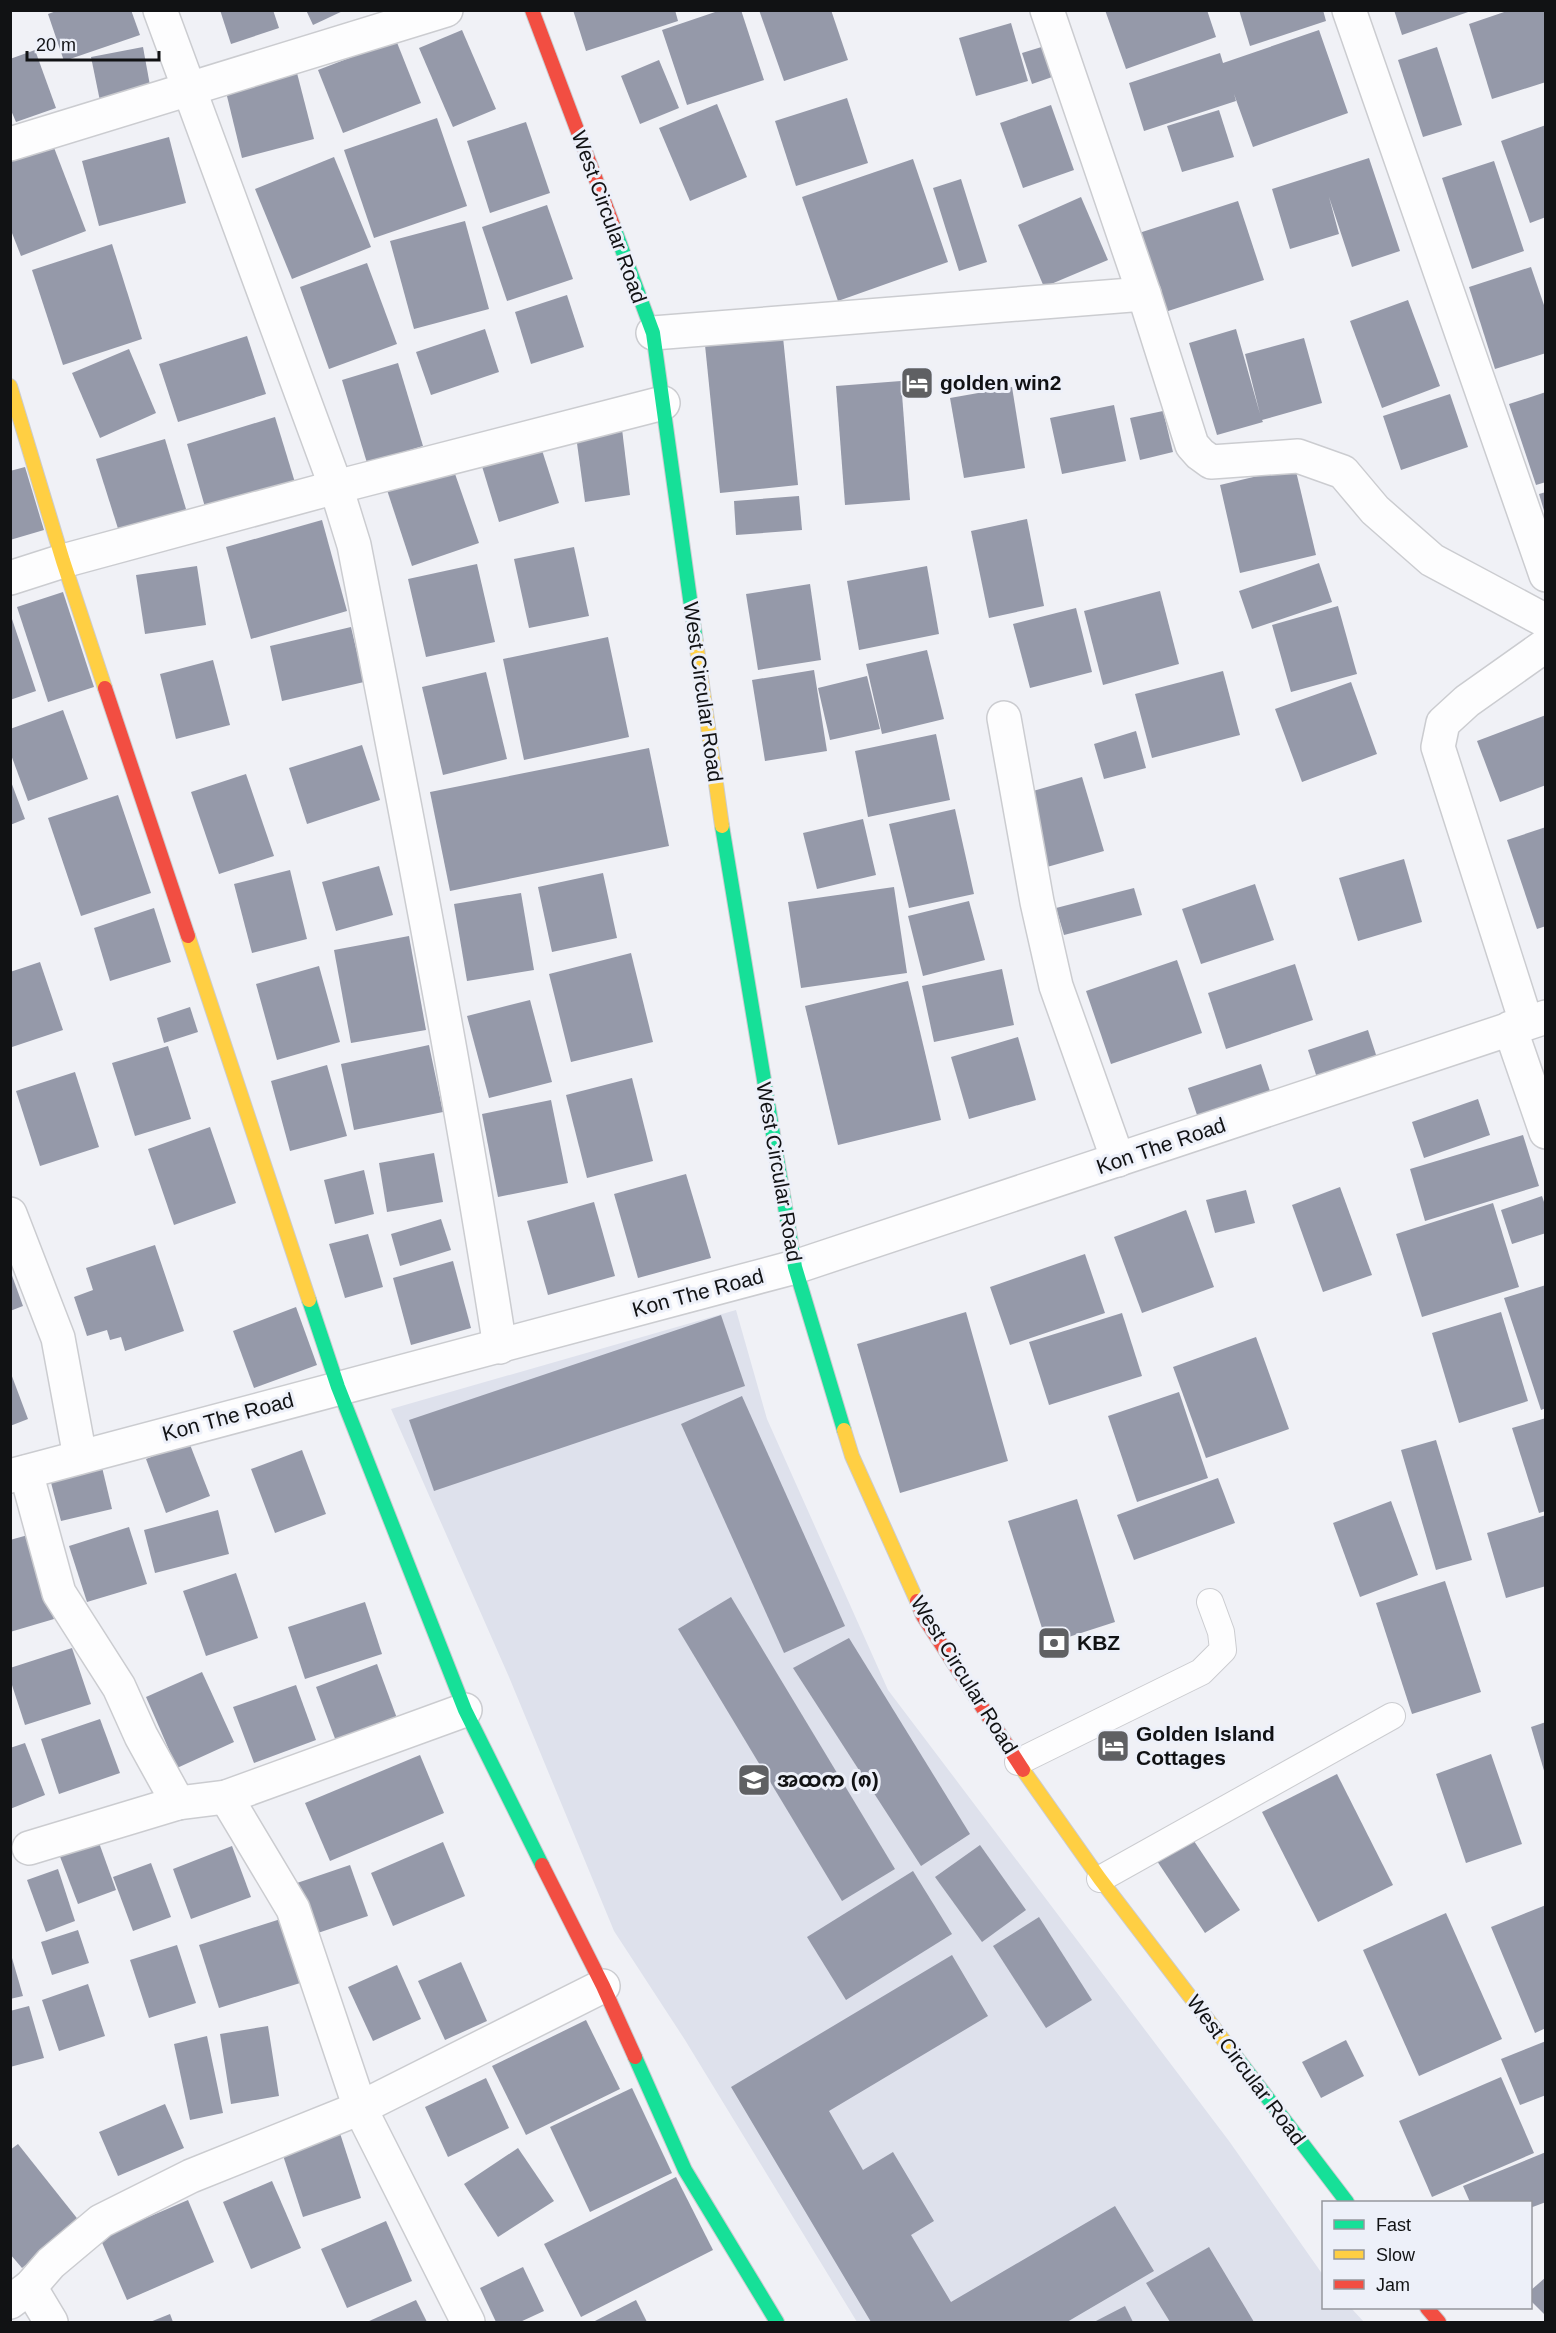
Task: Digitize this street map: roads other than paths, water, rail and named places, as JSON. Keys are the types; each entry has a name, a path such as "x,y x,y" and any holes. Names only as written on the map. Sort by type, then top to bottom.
{"street":[{"path":"160,10 336,487 354,544 479,1210 500,1347"},
{"path":"10,144 189,87 446,10"},
{"name":"West Circular Road","path":"532,10 653,333 715,784 795,1267 852,1456 923,1616 1018,1762 1100,1880 1346,2201"},
{"path":"1047,10 1144,294 1192,445 1211,462 1298,456 1343,472 1375,510 1432,560 1545,621"},
{"path":"1349,10 1545,575"},
{"path":"653,333 1144,294"},
{"path":"10,386 63,561 338,1387 465,1710 603,1986 685,2170 777,2322"},
{"path":"10,578 63,561 336,487 663,403"},
{"path":"1545,645 1467,701 1443,723 1438,747 1527,1023 1545,1132"},
{"path":"1004,718 1037,903 1056,986 1118,1160"},
{"name":"Kon The Road","path":"18,1474 795,1267 1527,1023"},
{"path":"10,1214 58,1338 80,1457"},
{"path":"18,1474 59,1593 119,1687 141,1736 178,1803"},
{"path":"29,1848 178,1803 226,1797 465,1710"},
{"path":"226,1797 293,1908 360,2108 468,2322"},
{"path":"51,2322 20,2295 51,2263 101,2221 191,2176 360,2108 603,1986"},
{"path":"1429,2309 1439,2322"}],"lane":[{"path":"1018,1762 1202,1672 1223,1650 1221,1632 1210,1602"},
{"path":"1100,1880 1392,1716"}],"place":[{"name":"golden win2","path":"917,383"},
{"name":"KBZ","path":"1054,1643"},
{"name":"Golden Island Cottages","path":"1113,1746"},
{"name":"အထက (၈)","path":"754,1780"}]}
